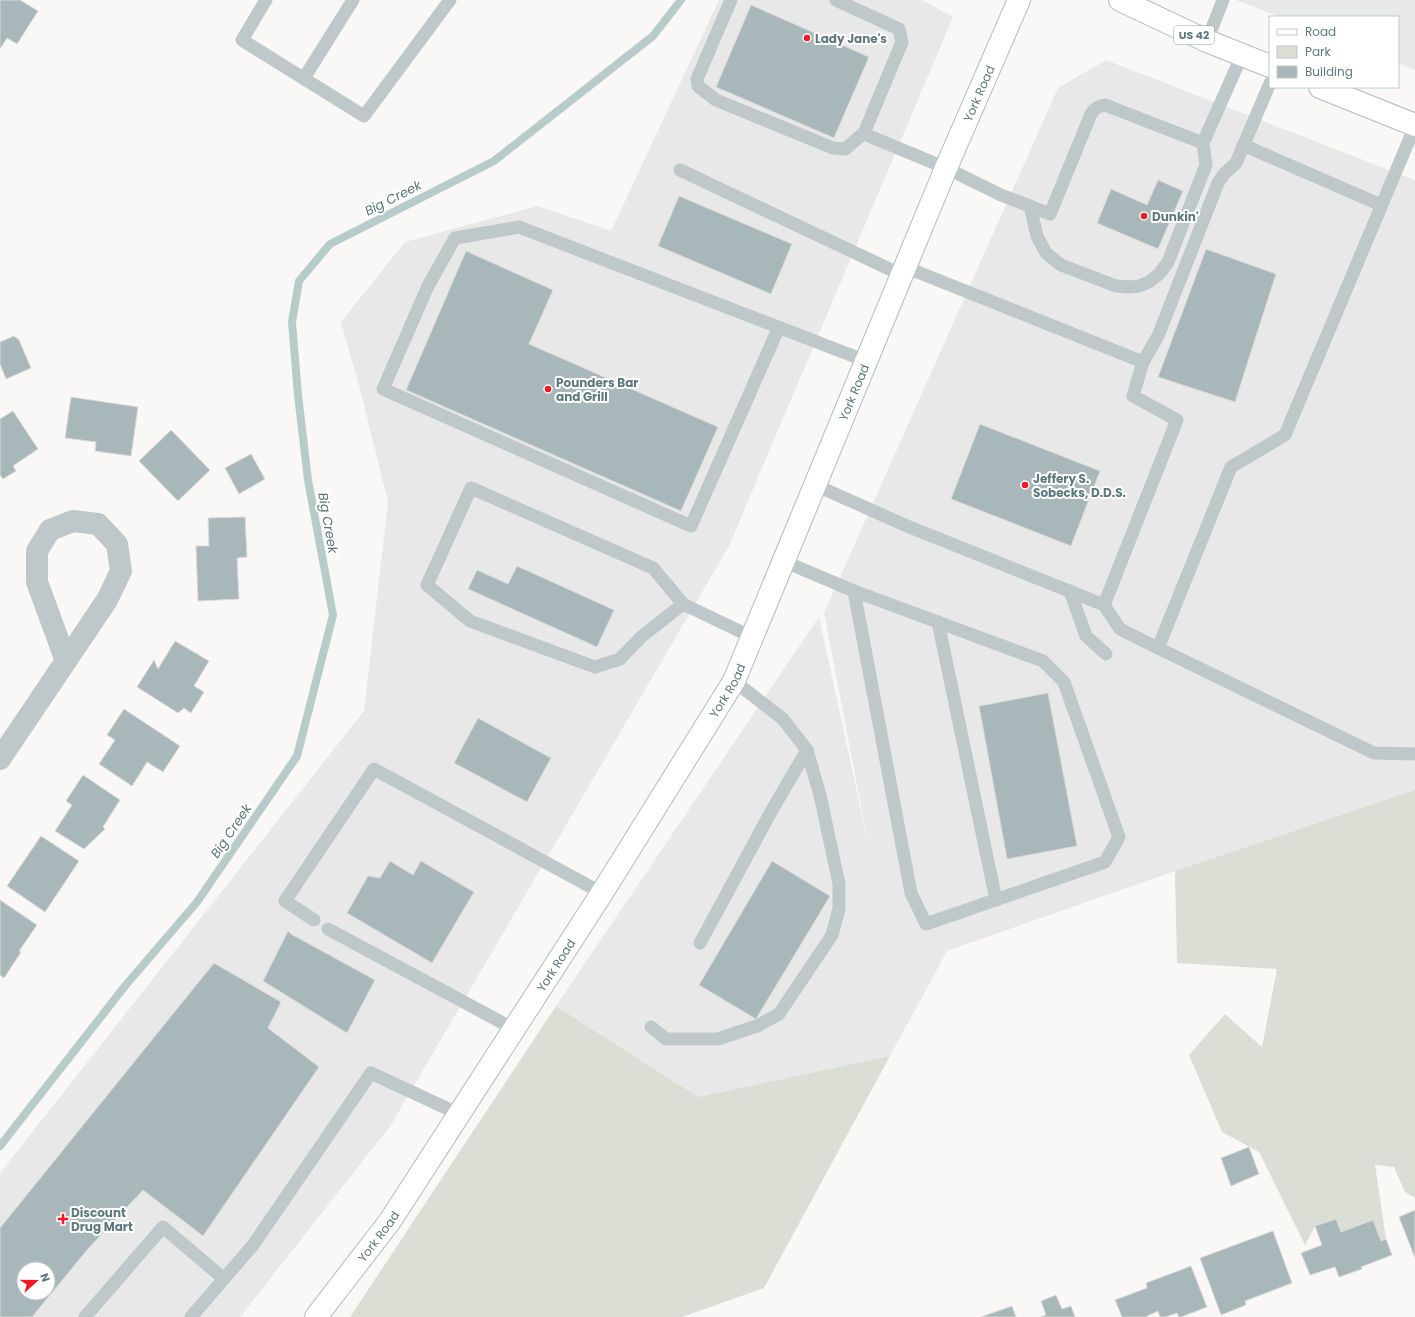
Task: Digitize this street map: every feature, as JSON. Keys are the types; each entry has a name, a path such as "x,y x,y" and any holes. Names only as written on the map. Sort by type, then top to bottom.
{"main road":[{"name":"York Road","path":"316,1317 390,1221 602,893 734,681 946,168 1019,0"},
{"name":"US 42","path":"1120,0 1207,41 1269,66"},
{"path":"1322,88 1415,126"}],"street":[{"path":"0,759 66,661 107,600 121,570 117,544 98,524 73,521 50,530 37,550 37,582 66,661"}],"lane":[{"path":"266,0 242,40 364,116 450,0"},
{"path":"304,78 353,0"},
{"path":"732,0 698,79 698,86 716,100 833,148 845,149 865,132 902,42 899,30 836,0"},
{"path":"1207,41 1223,0"},
{"path":"1030,206 1037,236 1046,253 1061,265 1116,286 1139,286 1149,282 1159,274 1168,262 1206,165 1203,143 1242,55"},
{"path":"1104,605 1177,420 1133,396 1143,362 1158,336 1218,184 1224,174 1236,163 1269,85"},
{"path":"865,132 869,136 1050,214 1094,108 1105,105 1203,143"},
{"path":"1158,648 1231,467 1285,435 1415,126"},
{"path":"1243,145 1381,205"},
{"path":"680,170 903,271 1143,362"},
{"path":"779,327 691,526 383,389 428,286 455,238 519,227 779,327 866,361"},
{"path":"815,485 908,526 1104,605 1120,629 1374,753 1415,754"},
{"path":"683,604 641,637 620,660 595,666 470,621 427,585 471,488 653,568 683,604 752,637"},
{"path":"783,561 854,591 1042,661 1064,682 1119,837 1105,862 926,924 911,893 854,591"},
{"path":"1070,591 1086,636 1106,654"},
{"path":"938,622 996,900"},
{"path":"651,1027 666,1039 718,1039 757,1026 779,1014 832,935 839,908 839,884 820,795 807,750 783,719 734,681"},
{"path":"700,943 772,810 807,750"},
{"path":"314,920 285,901 374,769 602,893"},
{"path":"328,930 514,1029"},
{"path":"191,1317 254,1245 371,1073 459,1114"},
{"path":"85,1317 163,1227 224,1279"}],"shaded area":[{"path":"719,0 922,0 953,17 729,546 391,1125 240,1317 0,1317 0,1173 364,711 388,502 360,389 341,322 405,242 538,206 611,231"},
{"path":"1236,0 1415,0 1415,70 1399,63 1399,16 1277,16"},
{"path":"1106,60 1415,180 1415,790 1175,871 947,951 890,1056 698,1097 556,1006 819,617 870,852 824,613 1058,88"}],"green space":[{"path":"1415,790 1415,1198 1405,1192 1394,1167 1375,1165 1386,1239 1381,1241 1373,1220 1341,1232 1335,1219 1315,1226 1305,1245 1259,1152 1222,1132 1189,1055 1225,1014 1262,1047 1277,969 1177,963 1175,871"},
{"path":"556,1006 698,1097 890,1056 764,1288 682,1317 350,1317"}],"building":[{"path":"0,0 20,0 38,11 17,44 7,38 0,49"},
{"path":"751,5 869,57 834,138 716,87"},
{"path":"1158,180 1183,191 1158,249 1097,223 1111,189 1147,205"},
{"path":"679,196 792,244 771,294 658,246"},
{"path":"1206,249 1276,274 1235,402 1158,377"},
{"path":"466,251 553,290 529,344 718,427 681,511 406,390"},
{"path":"14,336 19,340 31,368 6,379 0,364 0,342"},
{"path":"71,397 138,407 131,456 95,451 96,442 65,438"},
{"path":"13,411 38,449 13,466 16,471 3,479 0,475 0,419"},
{"name":"Jeffery S. Sobecks, D.D.S.","path":"980,424 1100,471 1071,546 951,499"},
{"path":"171,430 210,470 178,501 139,461"},
{"path":"251,454 265,479 239,494 225,468"},
{"path":"245,517 247,557 237,558 239,599 198,601 196,546 209,546 208,518"},
{"path":"517,566 614,610 597,647 468,589 477,570 508,584"},
{"path":"175,641 209,661 194,686 204,692 191,713 184,708 178,713 137,687 154,660 158,669"},
{"path":"1048,693 1077,846 1007,859 979,706"},
{"path":"124,709 180,746 163,772 147,762 132,786 99,764 115,740 107,735"},
{"path":"478,718 551,758 527,802 454,763"},
{"path":"83,775 120,800 103,827 105,829 84,849 55,831 72,805 66,801"},
{"path":"41,836 79,861 45,912 7,886"},
{"path":"390,861 413,875 421,861 474,892 432,963 347,913 368,876 380,878"},
{"path":"772,861 830,896 756,1019 699,985"},
{"path":"0,900 37,925 19,951 21,952 4,978 0,975"},
{"path":"288,931 375,980 347,1033 263,981"},
{"path":"214,963 281,1002 268,1028 319,1067 203,1236 143,1190 87,1250 56,1288 56,1261 16,1261 16,1301 45,1301 32,1317 0,1317 0,1228"},
{"path":"1249,1147 1259,1174 1231,1186 1221,1158"},
{"path":"1415,1210 1415,1258 1399,1217"},
{"path":"1336,1219 1341,1232 1373,1220 1381,1241 1386,1239 1392,1255 1361,1267 1362,1269 1339,1277 1335,1267 1310,1275 1301,1253 1322,1245 1315,1226"},
{"path":"1273,1231 1292,1283 1245,1301 1246,1305 1221,1315 1200,1258"},
{"path":"1191,1266 1207,1307 1181,1317 1179,1317 1177,1313 1160,1317 1158,1311 1147,1317 1122,1317 1115,1300 1147,1288 1146,1283"},
{"path":"1056,1295 1062,1309 1071,1306 1075,1317 1040,1317 1046,1315 1041,1301"},
{"path":"1012,1306 1016,1317 981,1317"}],"waterway":[{"name":"Big Creek","path":"0,1146 125,986 197,902 297,756 333,615 308,480 298,395 292,322 299,281 330,244 494,161 653,36 681,0"}],"place":[{"name":"Lady Jane's","path":"807,38"},
{"name":"Dunkin'","path":"1144,216"},
{"name":"Pounders Bar and Grill","path":"548,389"},
{"name":"Jeffery S. Sobecks, D.D.S.","path":"1025,485"},
{"name":"Discount Drug Mart","path":"63,1219"}]}
